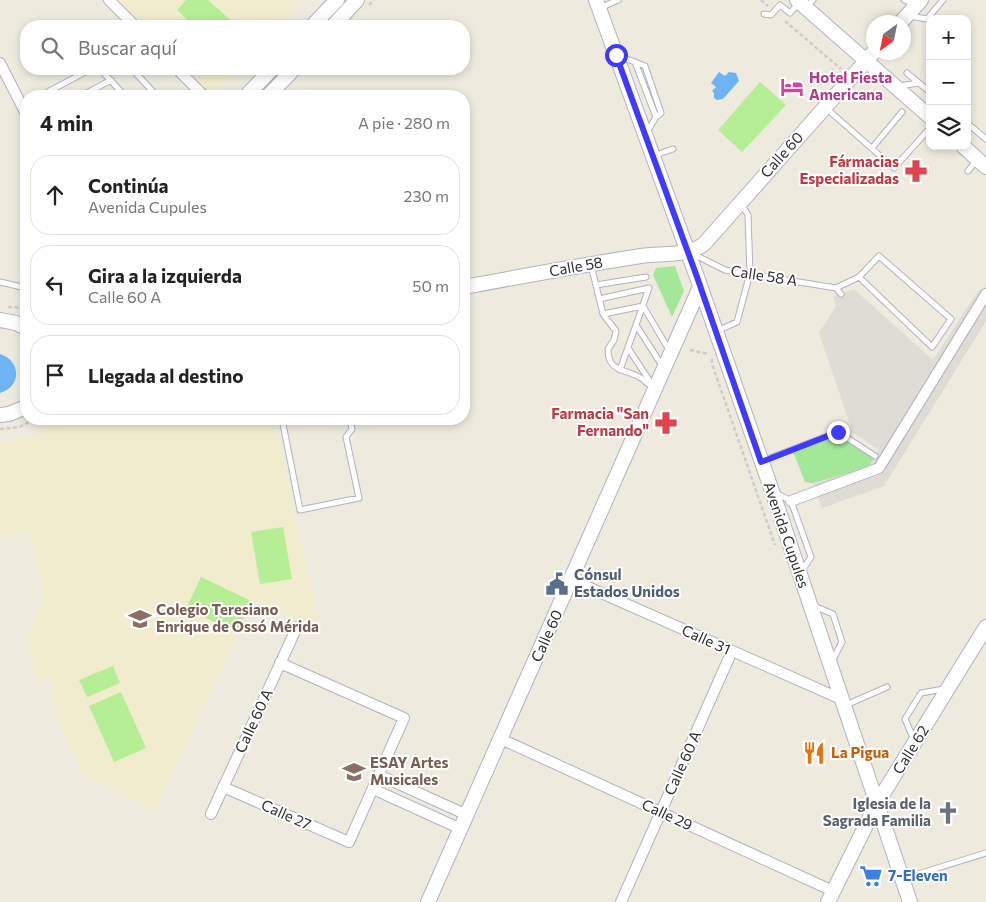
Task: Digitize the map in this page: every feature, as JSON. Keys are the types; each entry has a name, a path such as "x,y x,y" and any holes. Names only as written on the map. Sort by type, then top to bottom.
{"main road":[{"path":"318,20 337,0"},
{"path":"339,20 357,0"},
{"path":"906,15 911,1"},
{"path":"804,2 866,54"},
{"name":"Avenida Cupules","path":"598,4 772,491 910,902"},
{"name":"Calle 60","path":"688,252 697,250 704,244 867,60"},
{"path":"873,60 895,86 926,113"},
{"path":"252,90 266,75"},
{"path":"274,90 288,75"},
{"path":"967,150 982,163"},
{"name":"Calle 58","path":"470,286 642,256 688,252"},
{"name":"Calle 60","path":"430,901 700,288"},
{"path":"2,314 20,322"},
{"path":"0,415 20,410"},
{"name":"Calle 62","path":"830,897 876,805 986,627"}],"street":[{"path":"108,0 129,20"},
{"path":"0,64 20,99"},
{"path":"183,75 198,90"},
{"path":"791,500 879,468 986,294"},
{"name":"Calle 31","path":"572,580 842,702"},
{"name":"Calle 60 A","path":"211,814 297,627"},
{"name":"Calle 60 A","path":"621,902 732,651"},
{"path":"280,663 404,718 373,789 461,829"},
{"name":"Calle 29","path":"501,739 661,812 830,897"},
{"path":"379,775 467,815"},
{"name":"Calle 27","path":"223,787 349,842 373,789"}],"lane":[{"path":"598,4 618,0"},
{"path":"911,19 927,19 943,0"},
{"path":"764,14 771,15 780,5 790,14 804,2"},
{"path":"616,55 635,62 656,117 645,135"},
{"path":"907,72 926,89"},
{"path":"51,90 80,75"},
{"path":"105,75 119,90"},
{"path":"138,75 151,90"},
{"path":"92,90 110,80"},
{"path":"895,86 919,83"},
{"path":"825,107 894,168 926,132"},
{"path":"872,148 902,112"},
{"path":"971,126 986,139"},
{"path":"653,156 673,150"},
{"path":"968,171 982,163"},
{"path":"716,331 737,322 750,273 748,215 740,202"},
{"name":"Calle 58 A","path":"688,252 725,270 836,288"},
{"path":"841,294 836,288 859,277 878,256 951,319 932,347 859,277"},
{"path":"591,264 603,314 616,331 614,340 608,349 610,363 620,370 641,378 656,390"},
{"path":"596,285 646,277"},
{"path":"0,282 20,287"},
{"path":"599,299 649,288 620,370"},
{"path":"643,306 672,354"},
{"path":"603,314 643,306"},
{"path":"636,326 665,371"},
{"path":"628,348 656,390"},
{"path":"283,425 300,510 359,498 346,437 352,429 351,425"},
{"path":"761,462 838,432 874,456"},
{"path":"772,491 791,500 810,557 799,574"},
{"path":"809,604 832,614 842,642 830,666"},
{"path":"842,702 887,687"},
{"path":"915,743 905,719 917,699 921,693 949,688"},
{"path":"902,879 986,853"}],"path":[{"path":"761,0 841,69"},
{"path":"832,69 836,74"},
{"path":"2,314 20,310"},
{"path":"690,350 708,354"},
{"path":"716,375 774,542"},
{"path":"0,429 22,425"}],"shaded area":[{"path":"114,0 301,0 282,20 134,20"},
{"path":"187,75 231,75 217,90 202,90"},
{"path":"986,287 986,321 884,486 822,508 813,483 868,468 879,450 853,433 819,333 836,306 833,296 854,289 933,360 978,291"},
{"name":"Colegio Teresiano Enrique de Ossó Mérida","path":"50,425 274,425 316,609 318,629 254,599 155,811 86,776 59,725 50,678 36,681 28,636 44,596 30,531 0,537 0,441 11,441 34,435"}],"green space":[{"path":"186,0 208,0 230,20 188,20 177,10"},
{"path":"760,82 786,105 742,152 718,130"},
{"path":"675,266 684,291 672,317 653,275 656,268"},
{"path":"838,432 875,456 868,468 813,483 805,482 792,449"},
{"path":"283,527 292,579 260,584 251,532"},
{"path":"201,577 251,601 237,632 186,609"},
{"path":"113,666 120,683 87,697 79,680"},
{"path":"121,692 146,748 114,762 89,706"}],"water":[{"path":"719,72 725,76 729,72 736,73 739,81 723,99 717,100 714,98 712,91 716,87 711,83"},
{"path":"0,354 12,362 16,374 12,385 0,393"}],"place":[{"name":"Hotel Fiesta Americana","path":"792,87"},
{"name":"Fármacias Especializadas","path":"916,171"},
{"name":"Farmacia \"San Fernando\"","path":"666,423"},
{"name":"Cónsul Estados Unidos","path":"557,584"},
{"name":"Colegio Teresiano Enrique de Ossó Mérida","path":"140,619"},
{"name":"La Pigua","path":"814,753"},
{"name":"ESAY Artes Musicales","path":"354,772"},
{"name":"Iglesia de la Sagrada Familia","path":"948,813"},
{"name":"7-Eleven","path":"871,876"}],"route":[{"path":"616,55 697,277 761,462 838,432"}]}
